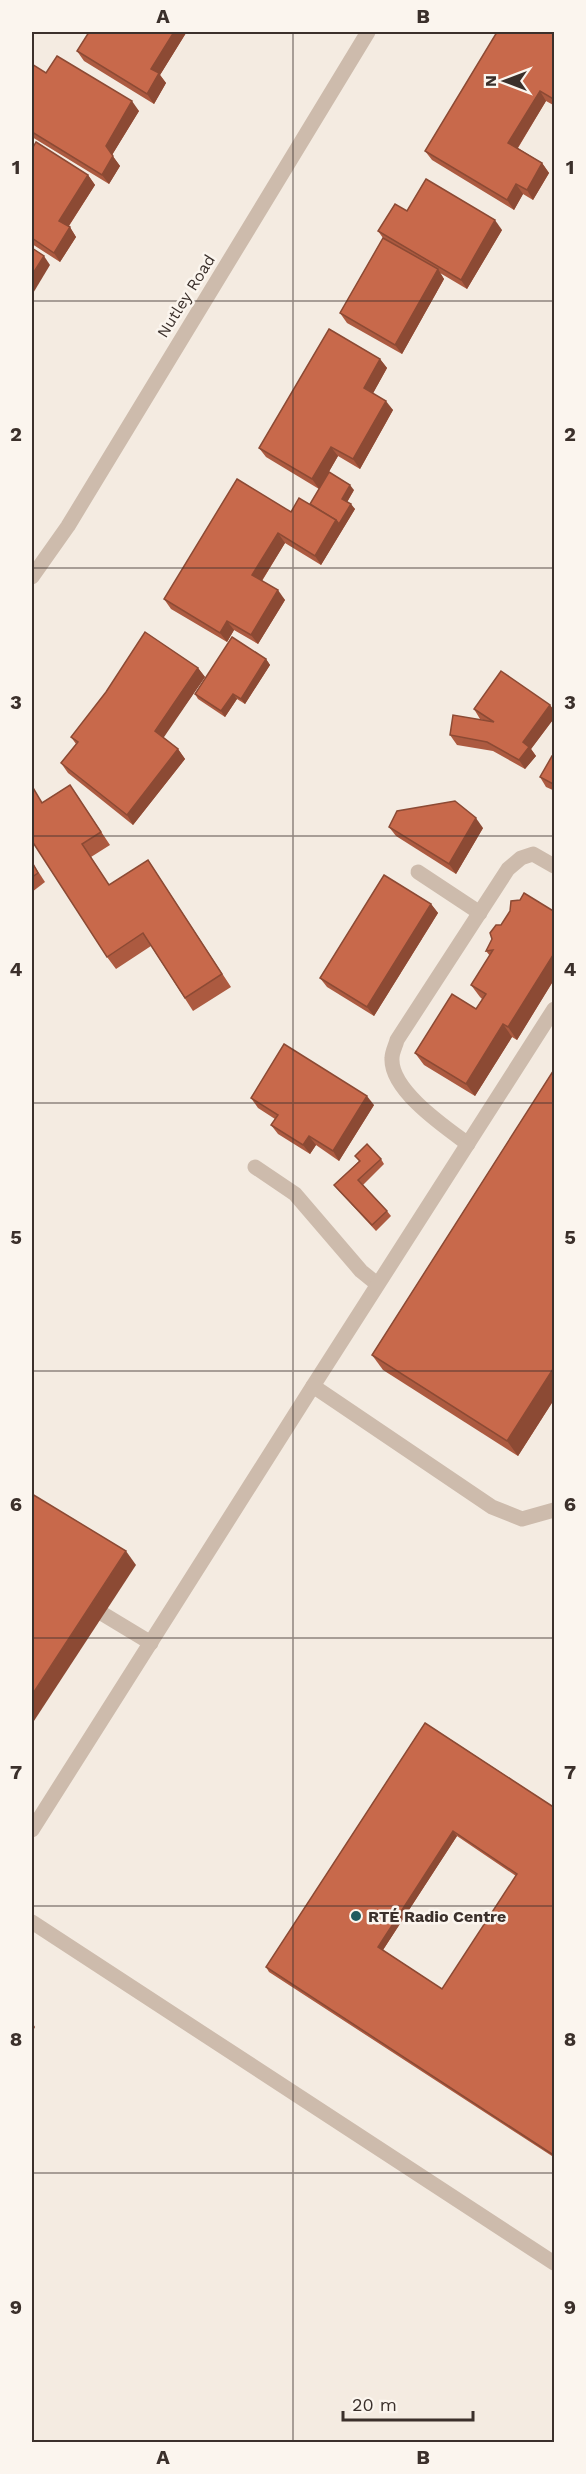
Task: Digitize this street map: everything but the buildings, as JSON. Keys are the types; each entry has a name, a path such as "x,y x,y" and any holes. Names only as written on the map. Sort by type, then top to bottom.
{"street":[{"name":"Nutley Road","path":"32,578 68,526 368,32"},
{"path":"468,1144 418,1104 397,1078 392,1059 397,1040 508,869 521,858 533,854 555,866"},
{"path":"418,872 480,912"},
{"path":"32,1830 377,1284 555,1009"},
{"path":"255,1167 295,1194 361,1271 377,1284"},
{"path":"314,1386 492,1507 522,1519 555,1510"},
{"path":"103,1614 151,1642"},
{"path":"32,1922 555,2263"}],"place":[{"name":"RTÉ Radio Centre","path":"356,1916"}]}
